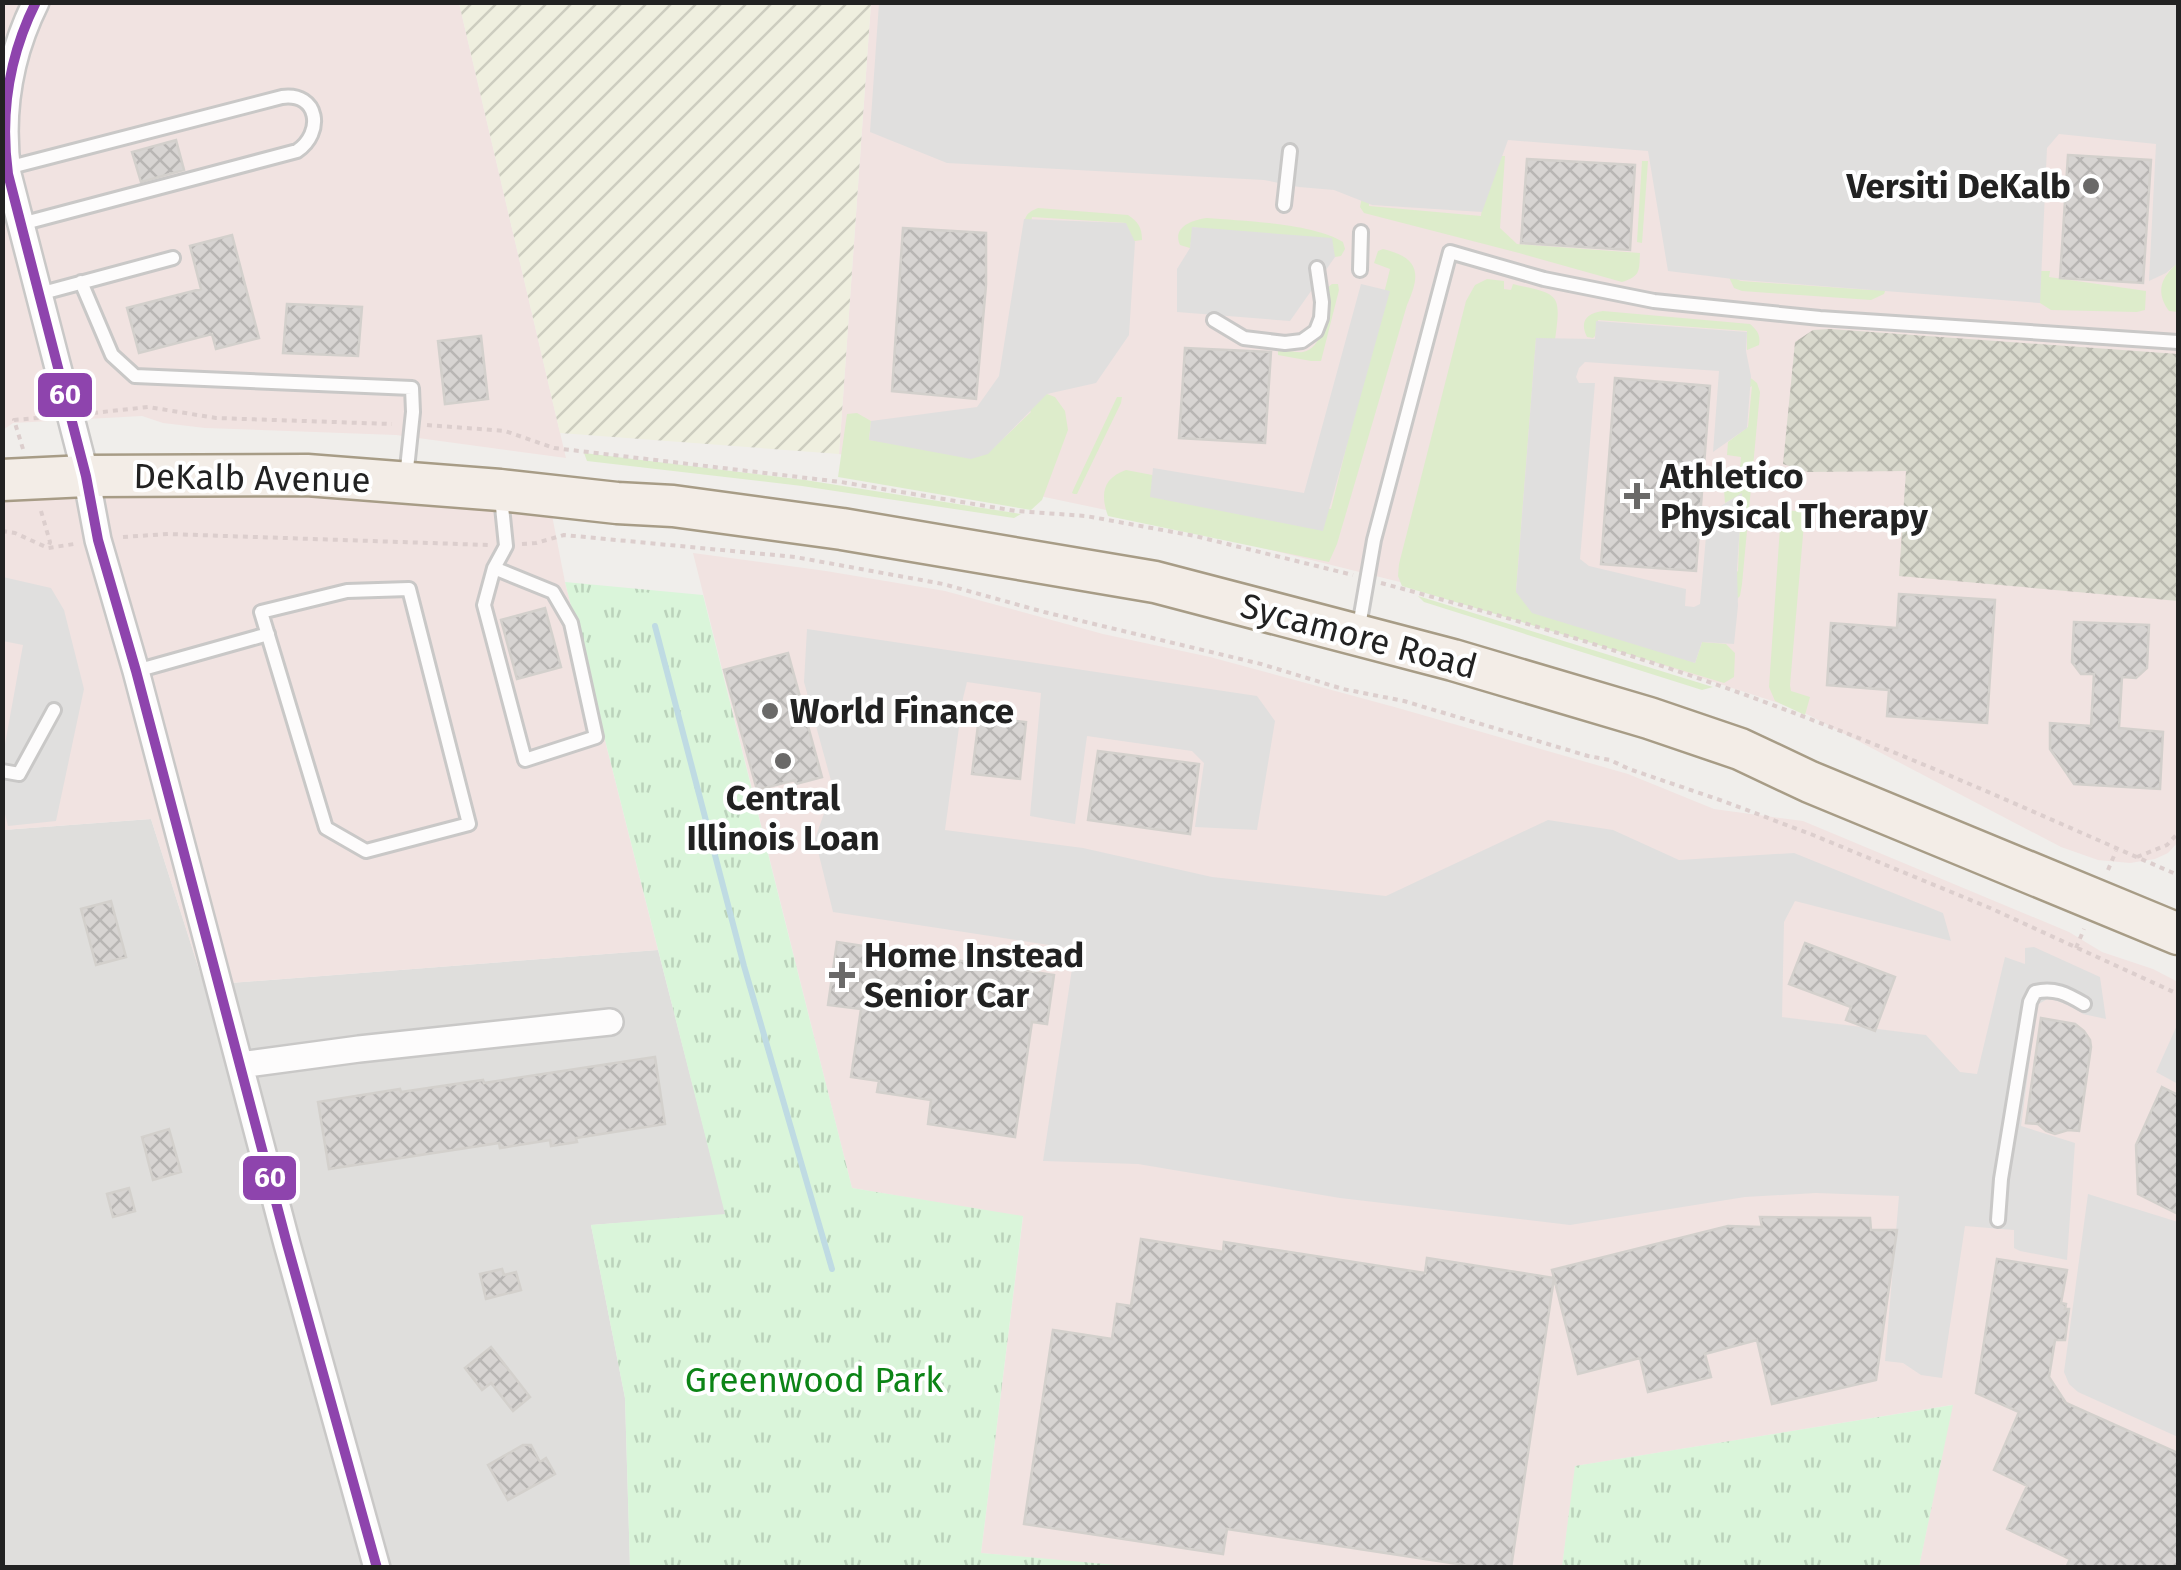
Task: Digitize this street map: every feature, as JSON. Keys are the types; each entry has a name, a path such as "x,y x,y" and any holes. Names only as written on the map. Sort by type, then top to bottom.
{"main road":[{"name":"DeKalb Avenue","path":"2,480 307,475 500,490"},
{"name":"Sycamore Road","path":"500,490 692,509 1021,558 1155,582 1453,660 1740,749 1810,782 2178,934"}],"street":[{"path":"31,4 5,102 3,138 7,168 86,476 98,540 376,1568"},
{"path":"240,1065 610,1022"}],"lane":[{"path":"7,168 294,95 304,100 314,120 310,139 297,152 21,224"},
{"path":"1284,205 1290,151"},
{"path":"1360,270 1362,232"},
{"path":"1357,635 1374,540 1450,252 1544,279 1654,301 1820,318 2178,342"},
{"path":"39,294 173,258"},
{"path":"1214,320 1244,338 1302,341 1316,331 1322,318 1317,268"},
{"path":"81,282 112,355 135,376 412,388 406,482"},
{"path":"494,568 553,592 572,622 596,738 525,760 484,604 494,568 506,546 500,490"},
{"path":"409,588 469,824 366,851 326,828 268,634 261,612 347,591 409,588"},
{"path":"136,670 268,634"},
{"path":"2,771 19,774 54,710"},
{"path":"1998,1220 2001,1178 2030,1002 2035,992 2046,989 2062,992 2084,1004"}],"path":[{"path":"2,530 48,548 168,534 506,546 564,535 794,557 974,591 1044,612 1261,664 1343,689 1404,701 1610,760 1795,828 1990,908 2178,994"},
{"path":"2136,857 2167,845 2178,833"}],"shaded area":[{"path":"3,3 459,3 566,458 396,435 205,428 142,416 13,423 3,430"},
{"path":"871,3 2178,3 2178,842 2155,859 2130,863 2098,860 2061,847 1797,709 1428,589 1130,515 839,454"},
{"path":"879,3 2178,3 2178,263 2149,281 2156,144 2059,134 2047,148 2040,303 1668,271 1648,151 1508,140 1482,212 1372,205 1334,190 1264,180 947,163 870,132"},
{"path":"1024,219 1126,223 1135,242 1129,335 1096,383 1047,394 988,454 971,459 869,440 871,421 977,407 999,376"},
{"path":"1192,227 1332,238 1335,257 1290,321 1177,312 1177,269 1190,248"},
{"path":"1361,284 1390,291 1323,531 1150,497 1153,468 1304,493"},
{"path":"1596,321 1747,332 1751,376 1747,428 1713,452 1719,371 1585,362 1576,377 1579,383 1595,383 1580,559 1589,566 1686,589 1685,606 1694,607 1700,604 1708,514 1742,493 1734,644 1702,642 1695,663 1532,613 1516,592 1536,338 1595,339"},
{"path":"1813,330 2178,354 2178,601 1899,576 1906,471 1808,472 1783,464 1795,342"},
{"path":"2,490 434,496 550,505 565,582 658,950 204,985 151,819 3,830"},
{"path":"693,553 945,591 1398,708 1628,774 1714,809 1803,821 2178,982 2178,1567 1919,1567 1952,1405 1576,1466 1562,1567 1138,1568 981,1553 1023,1217 852,1188"},
{"path":"3,577 51,588 64,610 84,689 56,821 8,826 3,806 3,755 23,645 3,641"},
{"path":"807,629 1257,696 1275,721 1257,830 1195,827 1204,763 1192,751 1087,736 1075,824 1030,816 1041,693 967,682 945,830 1083,848 1212,877 1386,896 1548,820 1613,830 1679,860 1794,853 1943,913 1951,941 1795,901 1784,922 1782,1017 1926,1035 1960,1072 1977,1074 2005,957 2025,964 2025,948 2034,947 2100,977 2106,1019 2083,1014 2049,998 2037,1005 2021,1126 2075,1143 2067,1260 2014,1248 2014,1230 1965,1226 1942,1378 1921,1375 1903,1363 1885,1361 1899,1196 1816,1193 1745,1197 1570,1225 1340,1198 1138,1164 1043,1161 1075,949 833,912 815,839 833,788 804,682"},
{"path":"151,819 204,985 658,950 726,1215 591,1225 625,1398 630,1567 3,1568 3,830"},
{"path":"2178,1023 2178,1084 2156,1072"},
{"path":"2088,1194 2178,1222 2178,1437 2078,1392 2064,1372"}],"green space":[{"path":"459,3 871,3 839,454 560,433"},
{"path":"1489,156 1505,156 1500,228 1517,244 1640,253 1636,275 1622,282 1364,213 1360,207 1363,192 1369,197 1369,206 1481,216"},
{"path":"1642,161 1648,161 1642,243 1637,242"},
{"path":"1038,208 1128,215 1139,225 1142,240 1128,242 1126,223 1032,217 1030,234 1024,232 1026,217"},
{"path":"1207,218 1314,231 1343,242 1345,249 1335,257 1333,253 1193,227 1190,248 1180,245 1181,229"},
{"path":"1383,249 1411,262 1414,284 1329,562 1108,516 1105,488 1112,477 1126,470 1331,509 1390,269 1374,263 1378,251"},
{"path":"2178,263 2178,312 2169,311 2161,291 2167,274"},
{"path":"2039,271 2050,271 2049,277 2146,291 2145,310 2051,310 2040,303"},
{"path":"1728,275 1741,281 1871,290 1888,283 1884,294 1871,300 1742,291 1734,288"},
{"path":"1487,279 1504,281 1504,289 1511,290 1513,284 1540,290 1554,298 1558,312 1555,340 1536,339 1516,592 1695,663 1702,642 1726,644 1735,653 1734,677 1724,683 1402,586 1399,564 1466,301 1475,285"},
{"path":"1338,284 1339,290 1321,361 1278,355 1278,349 1303,352 1316,343 1326,314 1327,288"},
{"path":"1603,311 1750,324 1758,333 1759,345 1747,350 1747,331 1598,320 1595,336 1587,337 1586,319"},
{"path":"1747,375 1757,383 1760,392 1742,584 1736,600 1716,589 1738,571 1741,494 1725,503 1724,490 1738,489 1741,457 1727,455 1728,442 1748,427 1752,386 1734,397"},
{"path":"1047,394 1055,397 1065,411 1068,430 1042,500 1031,510 838,477 847,414 857,413 871,421 869,440 988,453 1031,412 1020,399"},
{"path":"1117,397 1122,397 1121,403 1074,494 1074,488"},
{"path":"584,453 805,480 1021,514 1014,518 802,486 587,461"},
{"path":"1784,510 1805,512 1790,685 1791,691 1810,697 1805,715 1775,701 1769,687"},
{"name":"Greenwood Park","path":"565,582 703,595 852,1188 1023,1216 981,1553 1138,1567 630,1567 625,1398 591,1225 725,1214"},
{"path":"1418,596 1713,687 1702,690 1424,602"},
{"path":"1953,1405 1919,1567 1562,1567 1575,1466"}],"building":[{"path":"176,140 184,170 141,182 132,152"},
{"path":"2068,155 2151,160 2143,283 2060,278"},
{"path":"1527,159 1635,165 1630,250 1521,243"},
{"path":"903,228 986,233 986,285 976,399 892,391"},
{"path":"232,235 259,338 216,349 212,334 139,353 127,308 201,289 190,246"},
{"path":"287,304 362,307 358,356 283,353"},
{"path":"481,336 488,399 445,404 438,341"},
{"path":"1185,348 1271,352 1265,443 1179,438"},
{"path":"1615,378 1710,386 1696,571 1601,564"},
{"path":"1899,594 1995,600 1987,723 1887,716 1889,690 1827,685 1831,623 1897,628"},
{"path":"545,608 561,667 517,679 501,620"},
{"path":"2074,622 2149,625 2147,668 2136,678 2122,677 2119,728 2163,732 2160,789 2074,784 2050,749 2050,723 2091,726 2094,674 2081,674 2072,662"},
{"path":"788,653 822,777 757,790 724,670"},
{"path":"979,717 1026,722 1020,779 972,774"},
{"path":"1098,751 1199,764 1190,834 1088,820"},
{"path":"111,901 126,957 96,965 81,909"},
{"path":"837,942 1054,975 1047,1024 1032,1022 1015,1137 928,1124 931,1100 877,1092 879,1081 851,1077 861,1009 828,1005"},
{"path":"1805,943 1895,977 1875,1031 1846,1020 1851,1007 1789,984"},
{"path":"2041,1018 2075,1024 2090,1040 2079,1131 2055,1134 2038,1124 2026,1123"},
{"path":"655,1057 665,1124 576,1138 577,1142 551,1146 550,1140 500,1148 499,1143 329,1169 318,1102 400,1089 401,1092 483,1080 484,1083"},
{"path":"2162,1087 2178,1095 2178,1214 2138,1194 2136,1145"},
{"path":"169,1129 181,1172 153,1180 142,1137"},
{"path":"129,1188 135,1211 113,1217 107,1194"},
{"path":"1760,1217 1870,1218 1871,1230 1897,1230 1876,1380 1772,1404 1757,1340 1705,1354 1711,1377 1648,1392 1640,1358 1578,1374 1552,1270 1728,1226 1762,1227"},
{"path":"1141,1239 1223,1252 1224,1242 1425,1273 1427,1258 1554,1278 1511,1568 1484,1568 1227,1529 1223,1554 1024,1524 1053,1330 1112,1339 1117,1304 1131,1306"},
{"path":"1997,1259 2067,1270 2061,1303 2069,1309 2065,1340 2055,1340 2049,1377 2066,1403 2178,1453 2178,1568 2066,1568 2070,1559 2007,1529 2027,1486 1994,1470 2019,1412 1976,1393"},
{"path":"502,1269 504,1275 516,1272 521,1290 486,1299 480,1274"},
{"path":"491,1347 530,1397 513,1411 491,1383 482,1390 465,1368"},
{"path":"523,1445 531,1445 540,1462 546,1458 555,1474 508,1500 488,1465"}],"waterway":[{"path":"655,626 744,966 832,1269"}],"transit line":[{"name":"60","path":"36,2 19,43 9,86 5,130 8,174 86,476 98,540 377,1568"}],"place":[{"name":"Versiti DeKalb","path":"2091,186"},
{"name":"Athletico Physical Therapy","path":"1637,496"},
{"name":"World Finance","path":"770,711"},
{"name":"Central Illinois Loan","path":"783,761"},
{"name":"Home Instead Senior Car","path":"842,975"}]}
